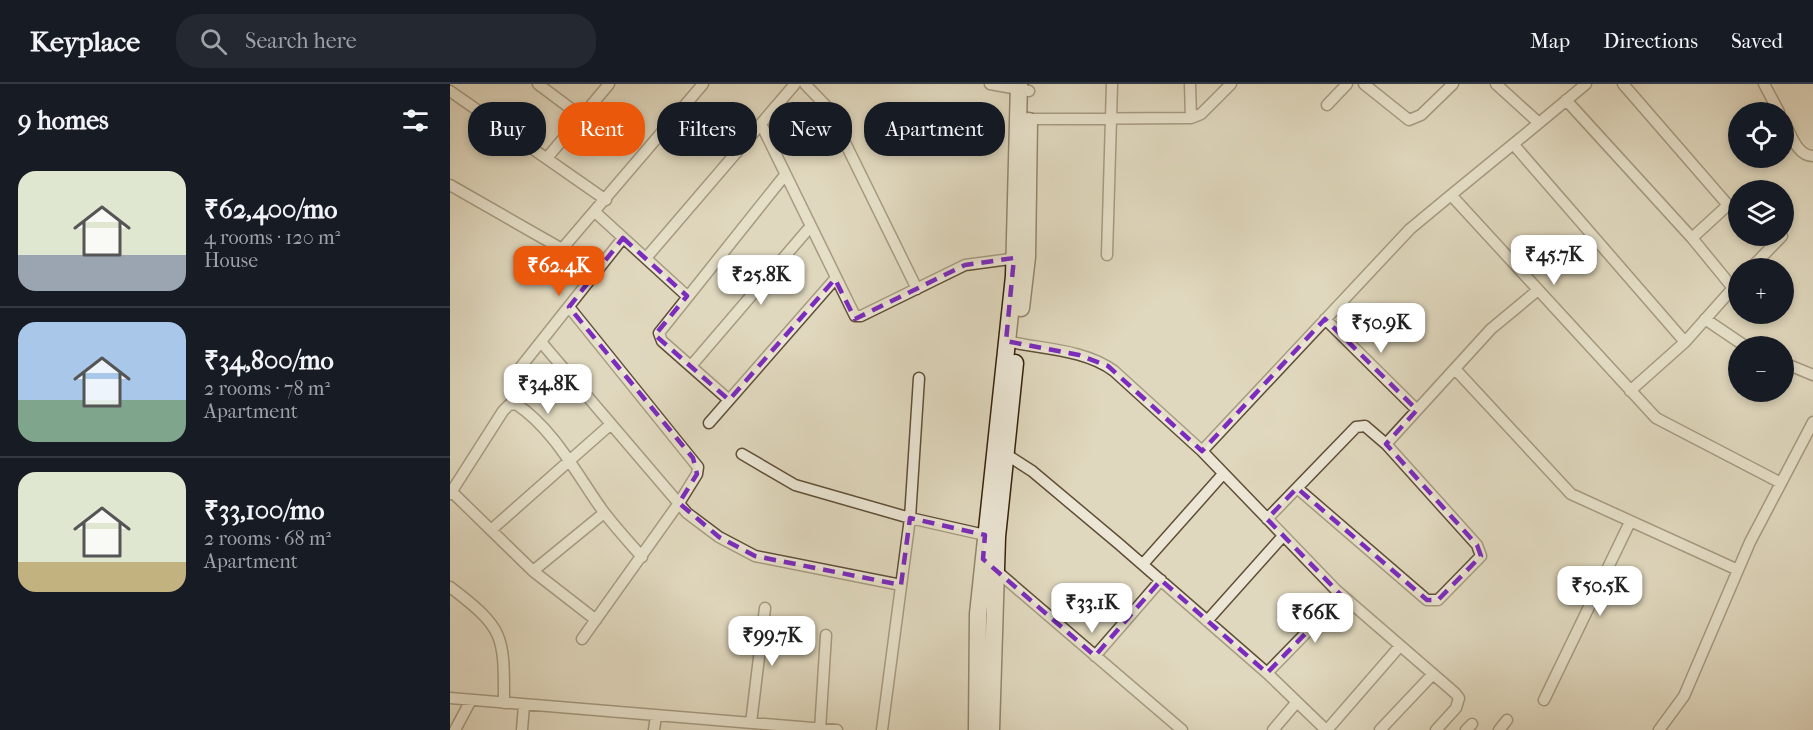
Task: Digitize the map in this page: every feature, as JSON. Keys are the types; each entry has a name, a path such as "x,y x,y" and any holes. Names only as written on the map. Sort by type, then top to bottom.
{"street":[{"path":"538,84 562,102"},
{"path":"594,102 609,84"},
{"path":"688,102 703,84"},
{"path":"757,128 795,84"},
{"path":"805,84 828,108 917,289"},
{"path":"977,730 978,618 997,537 1000,450 1020,265 1024,119 1024,87 990,84"},
{"path":"1107,255 1112,84"},
{"path":"1190,84 1191,118"},
{"path":"1024,119 1191,118 1201,114 1231,84"},
{"path":"1327,105 1347,84"},
{"path":"1364,84 1409,120 1421,115 1453,84"},
{"path":"1497,84 1539,123"},
{"path":"1202,451 1410,229 1586,84"},
{"path":"1623,84 1728,205 1692,238"},
{"path":"1764,84 1774,102"},
{"path":"450,91 606,200"},
{"path":"1566,100 1728,276"},
{"path":"760,124 852,314 858,317 971,263 1020,265"},
{"path":"562,249 657,139"},
{"path":"1794,140 1799,150 1807,156 1813,156"},
{"path":"547,158 558,145"},
{"path":"1514,145 1685,342"},
{"path":"646,258 733,156"},
{"path":"729,400 662,341 659,333 785,175"},
{"path":"450,185 562,249 594,275"},
{"path":"1451,195 1656,418 1781,483"},
{"path":"596,212 687,296"},
{"path":"691,366 810,227"},
{"path":"516,374 623,238"},
{"path":"1761,258 1772,246"},
{"path":"709,423 835,279"},
{"path":"1386,444 1496,324 1538,290"},
{"path":"1630,390 1685,342 1728,294"},
{"path":"569,307 698,467 697,474 679,503 582,639"},
{"path":"1325,319 1417,410"},
{"path":"1705,319 1730,336"},
{"path":"541,342 679,503 719,537 755,556 901,585"},
{"path":"1011,342 1079,355 1108,366 1202,451 1342,596 1459,698 1456,708 1436,730"},
{"path":"1794,367 1813,375"},
{"path":"1455,369 1567,491 1738,570"},
{"path":"882,730 910,518 920,378"},
{"path":"596,620 533,571 451,493 509,405 516,404 526,411 570,460 604,513 642,557"},
{"path":"1659,730 1684,696 1738,570 1813,422"},
{"path":"490,530 611,424"},
{"path":"1267,519 1297,488 1360,425 1369,428 1386,444 1480,550 1478,561 1438,600 1432,601 1421,597 1297,488"},
{"path":"991,730 990,565 985,535 1000,450"},
{"path":"1000,450 1032,471 1143,564 1268,673 1326,730 1400,646"},
{"path":"742,454 789,483 910,518 985,535"},
{"path":"1143,564 1223,474"},
{"path":"533,571 604,513"},
{"path":"1544,700 1630,522"},
{"path":"1207,621 1283,536"},
{"path":"990,565 1182,730"},
{"path":"1095,656 1161,580"},
{"path":"450,587 485,614 498,632 504,662 504,703"},
{"path":"1268,673 1342,596"},
{"path":"751,723 765,608"},
{"path":"820,729 826,634"},
{"path":"1380,730 1433,674"},
{"path":"450,698 837,730"},
{"path":"455,730 471,700"},
{"path":"1273,730 1296,703"},
{"path":"522,730 524,705"},
{"path":"654,730 656,716"},
{"path":"1499,730 1508,720"}],"highlighted area":[{"path":"623,238 687,296 655,335 729,400 835,279 855,319 965,265 1014,258 1006,341 1079,355 1108,366 1202,451 1325,319 1417,410 1386,444 1477,545 1481,556 1438,600 1427,600 1297,488 1267,519 1342,596 1267,673 1161,580 1095,656 983,559 985,535 910,518 901,585 755,556 719,537 679,503 697,474 693,458 569,307"}]}
